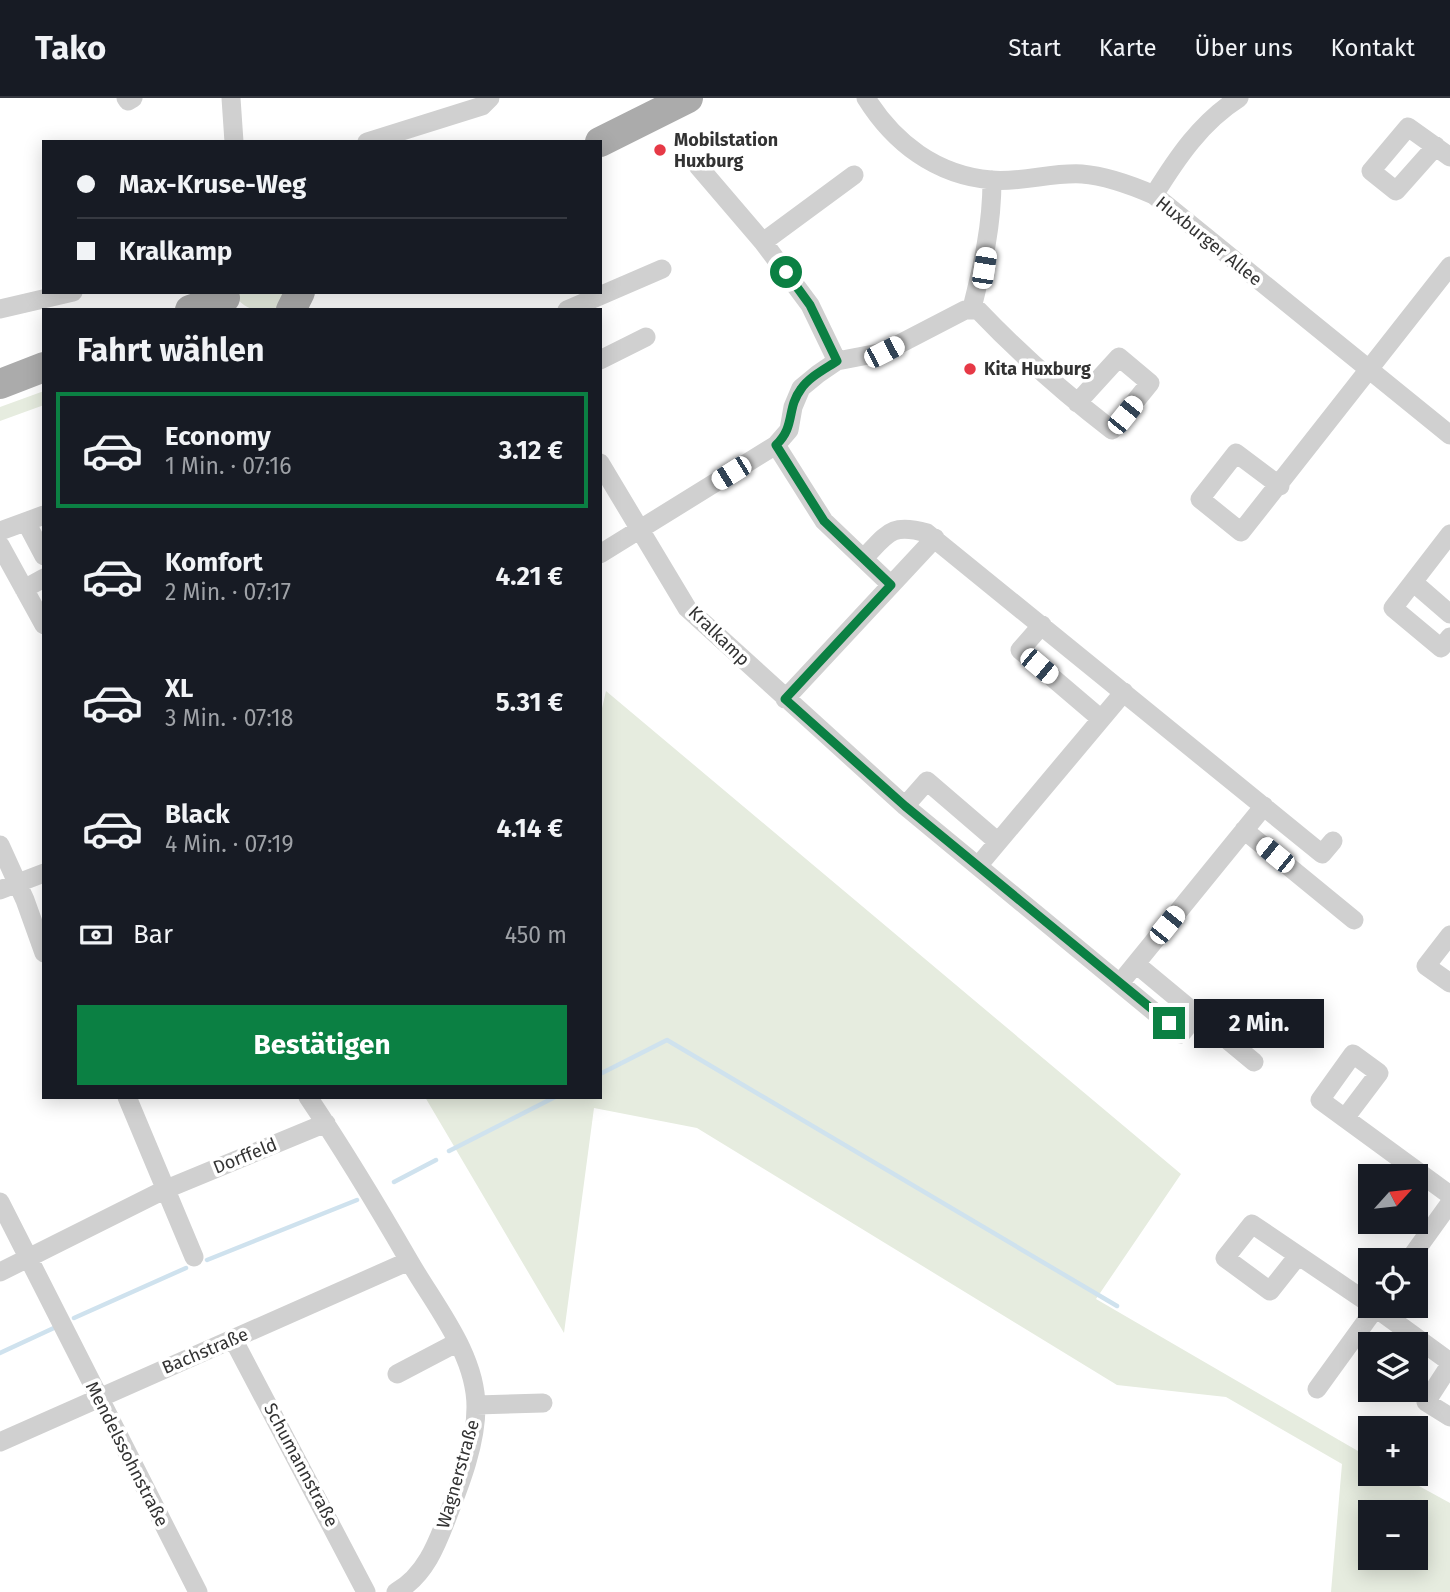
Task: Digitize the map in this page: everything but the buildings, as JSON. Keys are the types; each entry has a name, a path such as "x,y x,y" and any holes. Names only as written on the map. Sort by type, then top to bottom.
{"main road":[{"path":"602,141 688,98"},
{"path":"197,308 227,300"},
{"path":"0,384 42,368"}],"street":[{"path":"126,98 128,101 133,98"},
{"path":"231,98 234,140"},
{"path":"373,140 482,106 490,98"},
{"name":"Huxburger Allee","path":"866,98 894,136 918,156 948,171 992,180 1082,174 1121,181 1154,195 1450,435"},
{"path":"1154,195 1183,149 1227,101"},
{"path":"698,166 763,242 810,305 837,361"},
{"path":"763,242 854,176"},
{"path":"602,553 776,445 789,430 793,407 801,388 837,361 884,352 972,308 984,268 992,219 992,180"},
{"path":"1280,486 1450,266"},
{"path":"572,308 662,269"},
{"path":"0,309 64,294"},
{"path":"972,308 1049,382 1077,403"},
{"path":"602,359 646,337"},
{"path":"776,445 824,521 891,585"},
{"name":"Kralkamp","path":"602,466 687,608 785,699 905,806 1181,1034 1197,1014"},
{"path":"0,531 35,518 42,548"},
{"path":"864,558 888,532 897,528 927,533 935,538 1264,806 1327,847 1302,877"},
{"path":"1450,534 1393,608 1441,648 1450,637"},
{"path":"785,699 935,538"},
{"path":"0,545 42,621"},
{"path":"24,589 42,579"},
{"path":"1413,582 1450,614"},
{"path":"1042,625 1020,650 1101,719"},
{"path":"978,866 1124,692"},
{"path":"905,806 928,781 998,842"},
{"path":"1120,983 1264,806"},
{"path":"1244,830 1354,920"},
{"path":"0,845 9,886 42,949"},
{"path":"9,886 42,874"},
{"path":"1450,935 1426,965 1450,983"},
{"path":"1136,964 1254,1062"},
{"path":"128,1099 194,1257"},
{"path":"310,1099 326,1123"},
{"path":"1345,1118 1450,1195"},
{"name":"Dorffeld","path":"0,1272 164,1190 326,1123"},
{"name":"Wagnerstraße","path":"326,1123 373,1195 458,1342 471,1377 476,1405 475,1428 456,1496 439,1537 426,1564 396,1592"},
{"path":"0,1202 29,1256"},
{"path":"1418,1248 1450,1203"},
{"name":"Mendelssohnstraße","path":"29,1256 198,1592"},
{"path":"1297,1257 1358,1296"},
{"name":"Bachstraße","path":"0,1442 410,1261"},
{"path":"1317,1389 1366,1318"},
{"path":"1390,1318 1450,1363 1426,1402 1450,1417"},
{"name":"Schumannstraße","path":"233,1339 366,1592"},
{"path":"397,1374 458,1342"},
{"path":"476,1405 543,1403"}],"shaded area":[{"path":"235,294 289,294 278,308 252,308"},
{"path":"42,392 42,406 0,421 0,407"},
{"path":"606,691 1181,1174 1096,1299 1358,1451 1358,1486 1419,1486 1450,1503 1450,1592 1331,1592 1342,1464 1226,1397 1117,1385 697,1128 594,1108 564,1333 426,1099 602,1099 602,708"}],"waterway":[{"path":"602,1073 667,1040 1117,1306"},
{"path":"449,1151 551,1099"},
{"path":"394,1182 436,1160"},
{"path":"207,1260 357,1200"},
{"path":"74,1318 186,1268"},
{"path":"0,1353 56,1327"}],"place":[{"name":"Mobilstation Huxburg","path":"660,150"},
{"name":"Kita Huxburg","path":"970,369"}],"route":[{"path":"786,272 810,305 837,361 801,388 793,407 789,430 776,445 824,521 891,585 785,699 905,806 1169,1023"}]}
